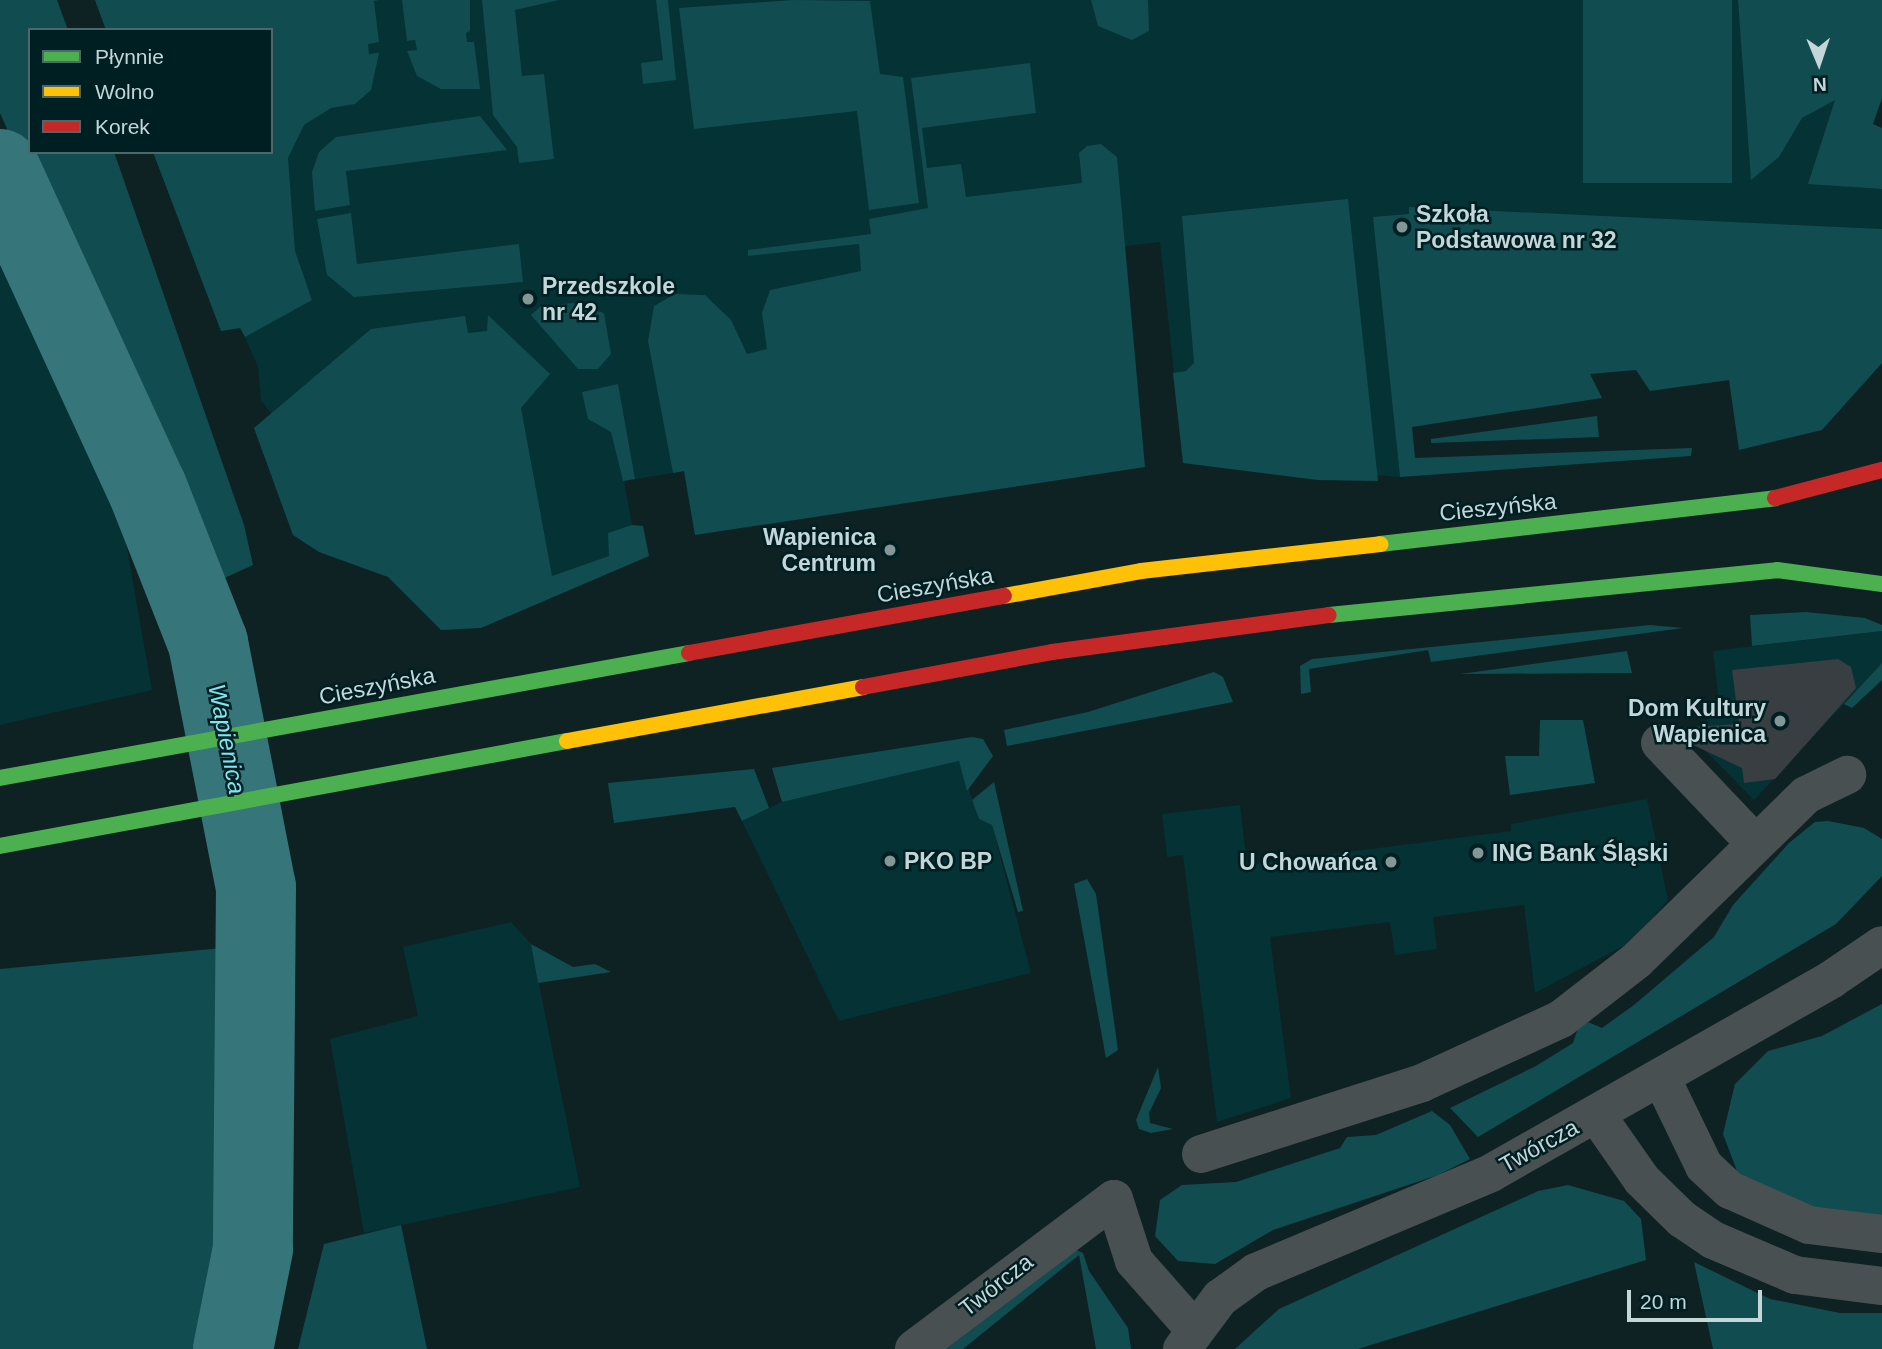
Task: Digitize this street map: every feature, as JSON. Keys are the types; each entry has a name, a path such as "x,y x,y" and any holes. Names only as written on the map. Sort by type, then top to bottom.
{"main road":[{"name":"Cieszyńska","path":"0,778 1141,571 1778,498 1882,470"},
{"path":"0,846 1052,652 1254,623 1777,570 1829,573 1882,584"}],"street":[{"path":"1660,743 1755,843"},
{"path":"1201,1154 1422,1083 1561,1019 1637,960 1806,794 1846,775"},
{"name":"Twórcza","path":"914,1349 1114,1199 1134,1261 1188,1339 1220,1298 1256,1272 1449,1195 1832,979 1882,944"},
{"path":"1661,1077 1704,1166 1730,1190 1809,1225 1882,1234"},
{"path":"1596,1114 1642,1180 1682,1219 1713,1240 1795,1275 1882,1286"}],"shaded area":[{"path":"0,0 57,0 67,28 28,28 28,154 115,154 244,525 253,565 220,580 161,472 0,113"},
{"path":"95,0 1869,0 1809,183 1882,189 1882,334 1740,342 1394,413 1400,477 1183,459 1160,242 1126,246 806,517 695,535 684,471 624,481 636,546 461,611 417,573 293,535 254,428 271,413 261,401 258,367 241,328 221,331 154,154 273,154 273,28 105,28"},
{"path":"95,0 379,0 374,1 379,42 368,44 369,54 379,53 371,90 355,104 331,108 304,125 288,158 295,251 312,300 245,337 240,328 221,331 154,154 273,154 273,28 105,28"},
{"path":"402,0 470,0 470,31 466,33 467,42 474,42 480,89 441,89 417,76 407,51 417,50 415,40 407,41"},
{"path":"482,0 559,0 515,10 522,76 544,74 554,159 519,163 517,147 493,115"},
{"path":"656,0 668,0 676,80 643,84 641,63 663,60"},
{"path":"793,0 870,1 880,74 903,77 919,203 869,210 857,111 694,129 679,8"},
{"path":"1091,0 1148,0 1149,31 1132,40 1098,26"},
{"path":"1583,0 1732,0 1732,183 1583,183"},
{"path":"1738,0 1882,0 1882,98 1873,124 1882,128 1882,189 1808,184 1835,100 1802,118 1779,157 1751,180"},
{"path":"1030,63 1036,113 922,128 927,168 961,164 966,197 1082,183 1079,153 1087,146 1101,144 1117,157 1145,467 695,535 684,471 673,473 648,341 654,306 675,294 705,295 731,320 747,354 767,349 762,313 770,290 861,271 859,244 748,256 748,250 871,234 869,219 928,208 911,78"},
{"path":"480,116 507,150 346,171 350,205 315,211 312,172 319,152 336,137"},
{"path":"1348,199 1378,481 1318,480 1183,463 1173,373 1186,371 1194,363 1182,216"},
{"path":"1409,207 1882,229 1882,363 1822,430 1739,450 1729,380 1650,391 1636,370 1590,374 1602,398 1412,427 1415,458 1692,448 1691,456 1400,477 1373,217 1409,214"},
{"path":"351,213 357,264 519,244 523,282 354,297 327,275 317,219"},
{"path":"0,236 119,503 152,690 0,725"},
{"path":"573,303 604,313 611,354 598,369 578,369 531,315 541,306"},
{"path":"488,315 550,374 521,408 552,576 609,556 608,533 632,525 643,526 649,556 481,628 441,630 388,577 319,552 293,535 254,428 371,329 465,316 468,333 487,331"},
{"path":"618,384 635,479 623,481 611,432 588,419 582,392"},
{"path":"1597,416 1599,437 1431,443 1431,439"},
{"path":"1806,612 1865,618 1882,625 1882,631 1752,646 1750,615"},
{"path":"1650,625 1683,628 1431,662 1428,650 1309,669 1311,692 1301,694 1300,666 1312,659"},
{"name":"Dom Kultury Wapienica","path":"1882,631 1882,663 1754,800 1693,738 1719,702 1713,651"},
{"path":"1627,651 1632,673 1460,674"},
{"path":"1882,663 1882,680 1852,708 1844,704"},
{"path":"1214,672 1223,677 1233,702 1007,746 1004,730 1088,712"},
{"path":"1540,720 1583,720 1595,783 1510,795 1505,756 1539,756"},
{"path":"972,737 983,739 993,756 967,791 959,761 782,802 772,768"},
{"path":"959,761 979,819 992,825 1031,973 839,1021 742,821 782,802"},
{"path":"754,769 769,808 742,821 735,807 614,823 608,783"},
{"path":"994,782 1023,911 1018,912 992,825 979,819 972,800"},
{"path":"1647,799 1668,900 1631,942 1535,993 1524,905 1433,917 1437,949 1395,955 1390,922 1270,937 1291,1098 1217,1122 1183,855 1167,857 1162,814 1240,805 1247,865 1511,831 1511,824"},
{"path":"1828,821 1864,828 1882,839 1882,876 1836,924 1478,1137 1450,1108 1536,1066 1573,1043 1578,1028 1588,1022 1602,1028 1634,1005 1714,937 1733,905 1789,843 1815,822"},
{"path":"1087,879 1096,894 1118,1050 1106,1058 1074,884"},
{"path":"511,922 531,944 580,1187 364,1233 330,1039 418,1016 403,947"},
{"path":"531,944 573,967 595,964 611,972 538,983"},
{"path":"222,948 228,984 229,1258 210,1349 0,1349 0,969"},
{"path":"1882,1004 1882,1218 1808,1208 1753,1185 1737,1171 1723,1134 1735,1084 1768,1051 1822,1036"},
{"path":"1158,1067 1161,1088 1149,1113 1150,1123 1173,1129 1151,1133 1139,1129 1136,1120"},
{"path":"1432,1111 1450,1125 1470,1159 1438,1175 1273,1230 1215,1264 1178,1261 1155,1236 1160,1200 1182,1185 1236,1182 1340,1148 1347,1137 1376,1135"},
{"path":"1568,1185 1624,1201 1641,1219 1646,1260 1358,1349 1235,1349 1279,1309 1538,1191"},
{"path":"401,1225 427,1349 298,1349 324,1244"},
{"path":"1074,1249 1083,1253 1089,1271 1128,1328 1131,1349 1096,1349 1079,1255 963,1349 941,1349"},
{"path":"1694,1262 1770,1299 1840,1313 1882,1313 1882,1349 1713,1349"}],"building":[{"name":"Dom Kultury Wapienica","path":"1838,659 1851,667 1856,688 1775,779 1744,783 1742,768 1691,744 1676,728 1739,724 1732,670"}],"waterway":[{"name":"Wapienica","path":"0,169 147,488 208,643 256,887 253,1249 233,1349"}],"traffic: fast":[{"path":"1380,544 1775,498"},
{"path":"1329,615 1777,570 1882,584"},
{"path":"0,778 689,653"},
{"path":"0,846 567,741"}],"traffic: slow":[{"path":"1004,596 1141,571 1380,544"},
{"path":"567,741 863,687"}],"traffic: jam":[{"path":"1775,498 1882,470"},
{"path":"689,653 1004,596"},
{"path":"863,687 1052,652 1329,615"}],"place":[{"name":"Szkoła Podstawowa nr 32","path":"1402,227"},
{"name":"Przedszkole nr 42","path":"528,299"},
{"name":"Wapienica Centrum","path":"890,550"},
{"name":"Dom Kultury Wapienica","path":"1780,721"},
{"name":"ING Bank Śląski","path":"1478,853"},
{"name":"PKO BP","path":"890,861"},
{"name":"U Chowańca","path":"1391,862"}]}
